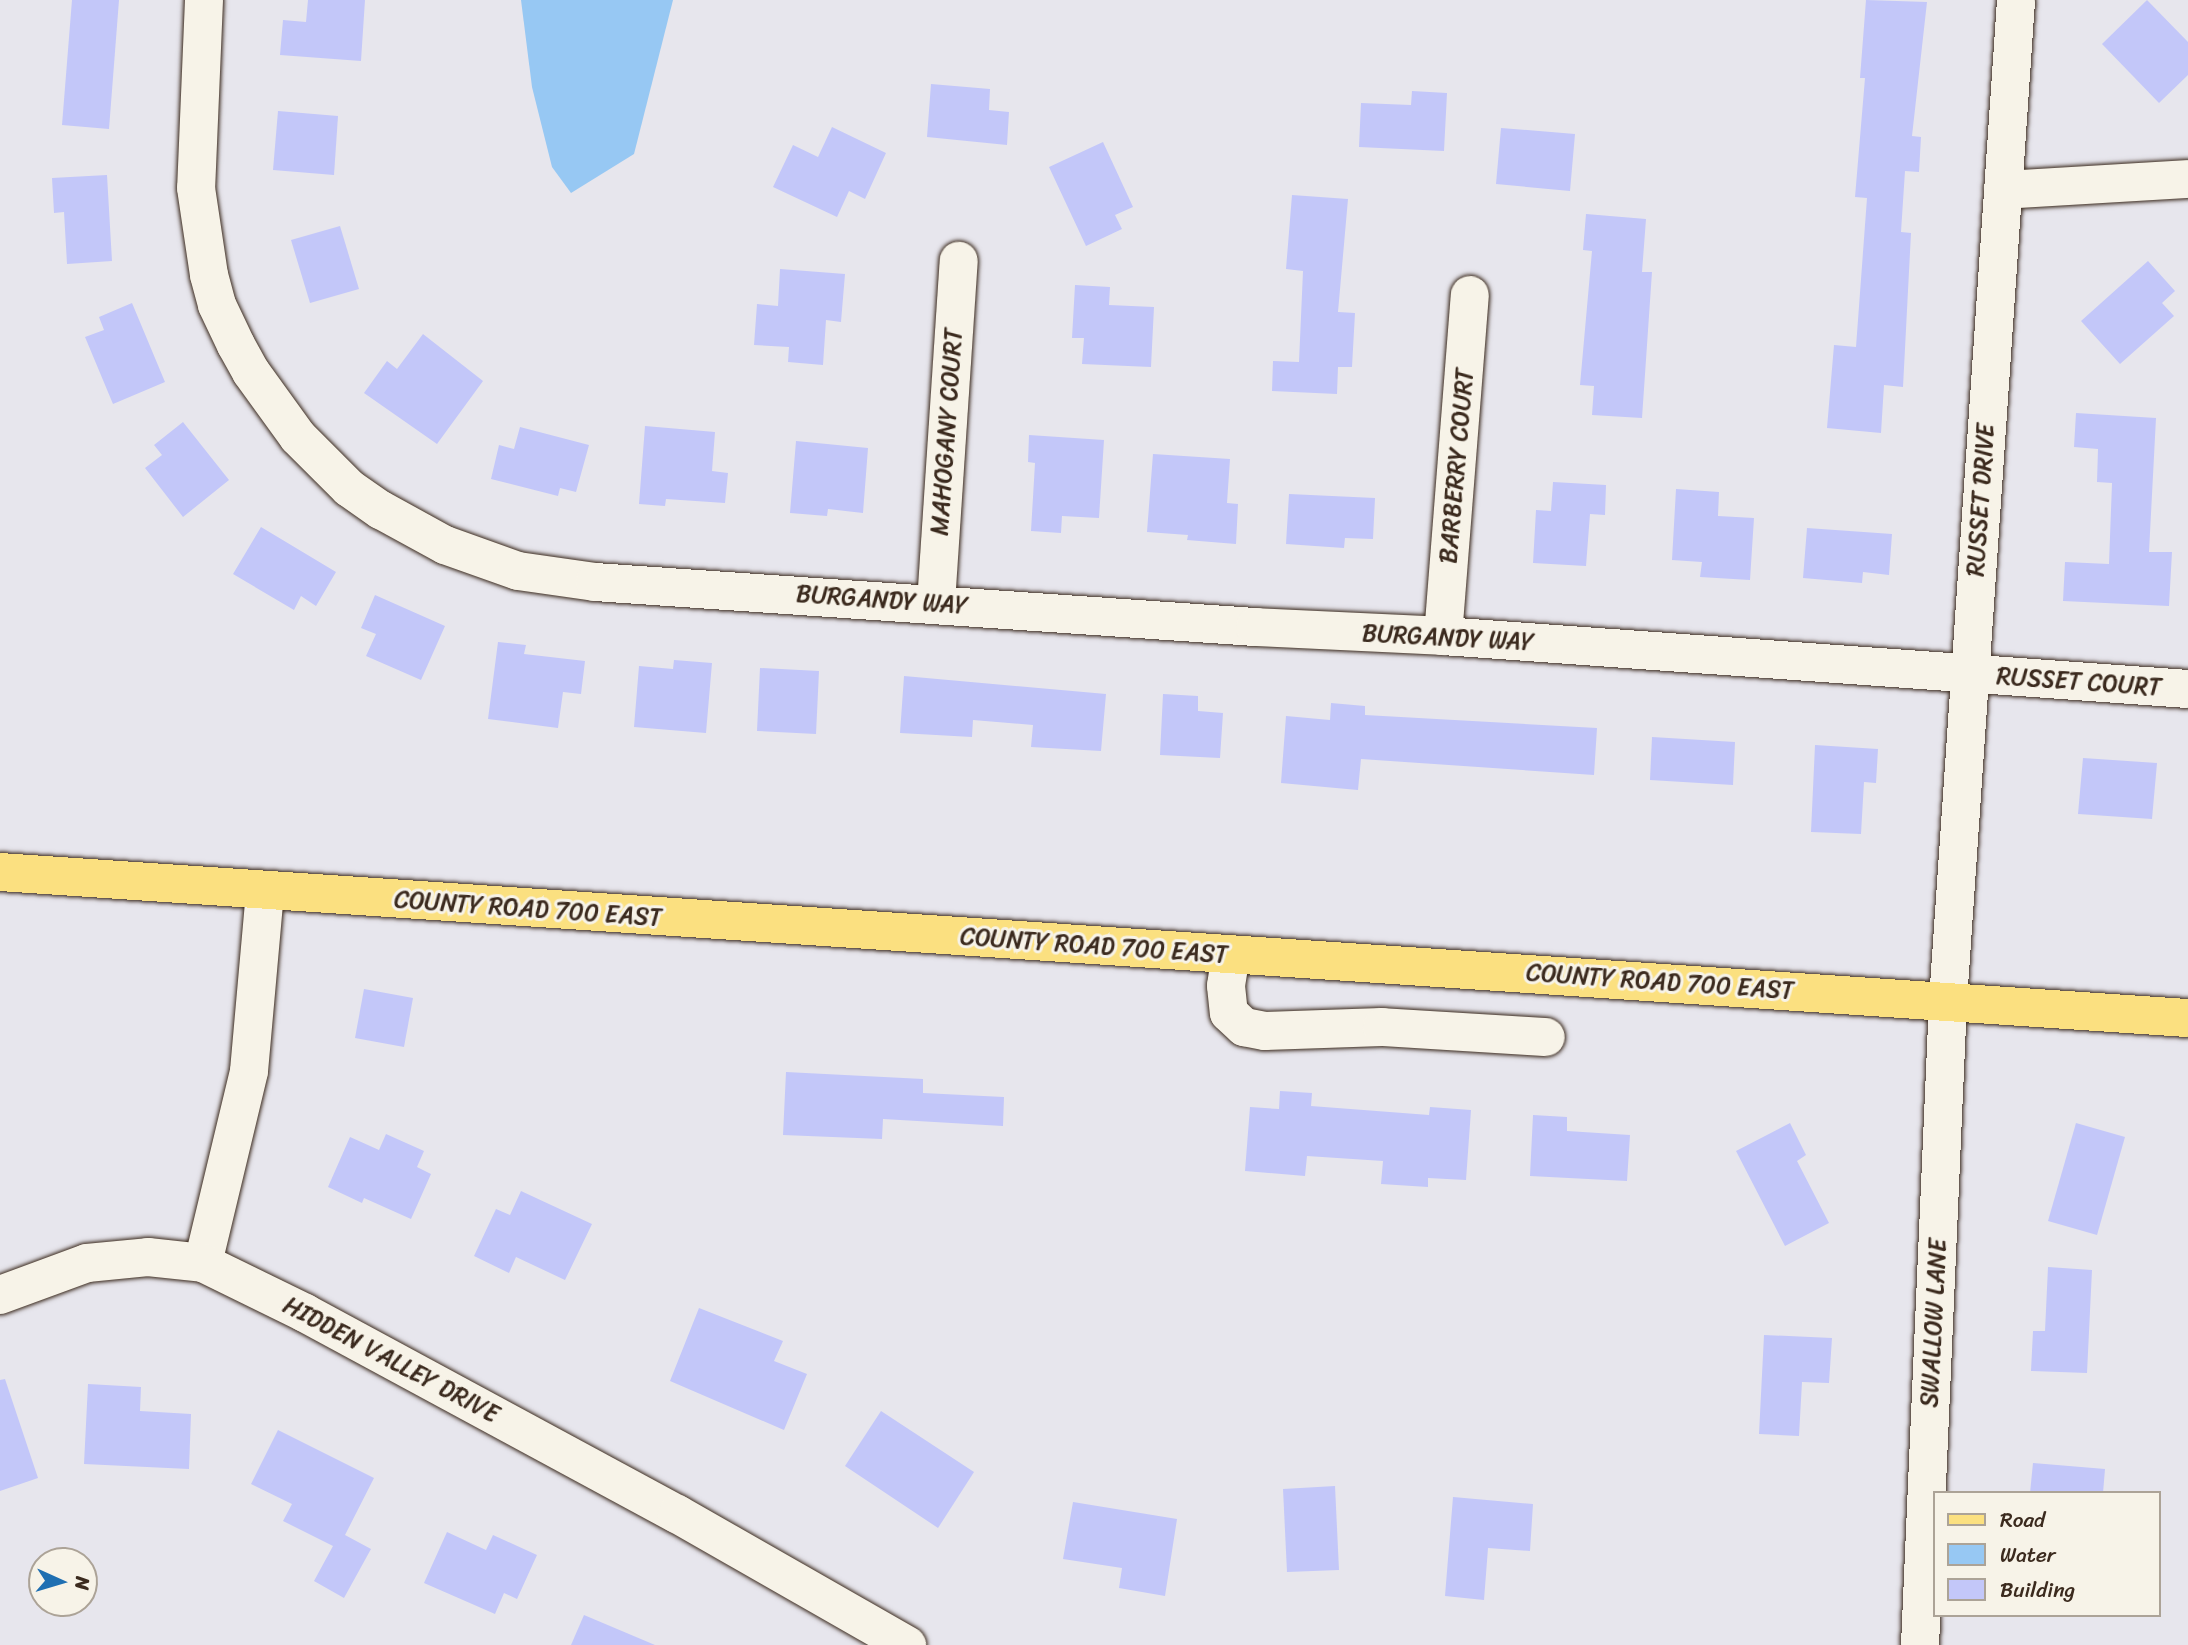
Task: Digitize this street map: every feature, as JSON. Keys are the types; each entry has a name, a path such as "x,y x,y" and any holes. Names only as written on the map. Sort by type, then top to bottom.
{"main road":[{"name":"COUNTY ROAD 700 EAST","path":"0,872 265,892 2188,1018"}],"street":[{"name":"BURGANDY WAY","path":"204,0 195,168 201,228 217,305 251,372 298,437 349,488 380,510 445,545 518,571 595,582 936,603 1255,627 1443,636 1969,675"},
{"name":"RUSSET DRIVE","path":"1948,1001 2016,0"},
{"path":"2003,190 2188,179"},
{"name":"MAHOGANY COURT","path":"936,603 958,261"},
{"name":"BARBERRY COURT","path":"1443,636 1470,295"},
{"name":"RUSSET COURT","path":"1969,675 2188,689"},
{"path":"203,1263 249,1071 265,892"},
{"path":"1231,954 1226,986 1229,1013 1244,1027 1265,1031 1338,1027 1416,1028 1546,1037"},
{"name":"SWALLOW LANE","path":"1920,1645 1948,1001"},
{"name":"HIDDEN VALLEY DRIVE","path":"0,1295 87,1263 148,1257 203,1263 305,1313 677,1514 906,1645"}],"water":[{"path":"521,0 673,0 634,154 571,193 552,167 532,87"}],"building":[{"path":"72,0 119,0 109,129 62,125"},
{"path":"308,0 365,0 361,61 280,55 283,20 306,22"},
{"path":"1866,0 1927,2 1912,136 1921,137 1919,172 1905,171 1901,232 1911,233 1903,387 1884,385 1881,433 1827,428 1834,345 1856,347 1867,198 1855,197 1865,78 1860,78"},
{"path":"2147,0 2188,42 2188,75 2159,103 2102,44"},
{"path":"931,84 990,89 989,110 1009,112 1007,145 927,137"},
{"path":"1412,91 1447,93 1444,151 1359,147 1361,103 1411,105"},
{"path":"278,111 338,116 334,175 273,170"},
{"path":"832,127 886,153 865,199 849,191 837,217 773,187 793,145 818,157"},
{"path":"1501,128 1575,134 1570,191 1496,184"},
{"path":"1103,142 1133,207 1115,215 1122,229 1086,246 1049,167"},
{"path":"107,175 112,261 67,264 64,212 54,213 52,178"},
{"path":"1292,195 1348,199 1338,312 1355,313 1352,367 1338,367 1337,394 1272,391 1273,361 1299,362 1303,271 1286,269"},
{"path":"1586,214 1646,219 1642,272 1652,272 1642,418 1592,415 1594,386 1580,385 1592,251 1583,250"},
{"path":"340,226 359,289 310,303 291,240"},
{"path":"2148,261 2175,291 2162,303 2174,316 2120,364 2081,321"},
{"path":"780,269 845,274 841,322 826,320 823,365 788,362 789,347 754,345 757,304 778,306"},
{"path":"1075,285 1110,287 1109,305 1154,307 1151,367 1082,364 1084,338 1072,338"},
{"path":"132,303 165,382 113,404 85,337 104,330 99,317"},
{"path":"423,334 483,381 437,444 364,393 387,361 397,369"},
{"path":"2076,413 2156,418 2149,552 2172,552 2169,606 2063,601 2065,562 2109,564 2112,483 2097,482 2098,449 2074,447"},
{"path":"183,422 229,480 183,517 145,468 162,455 154,445"},
{"path":"645,426 715,432 712,471 728,473 725,503 666,499 665,506 639,504"},
{"path":"520,427 589,445 576,492 560,488 558,496 491,479 499,445 514,449"},
{"path":"1029,435 1104,440 1099,518 1062,516 1061,533 1031,531 1035,463 1028,462"},
{"path":"796,441 868,448 863,513 828,509 827,516 790,513"},
{"path":"1153,454 1230,459 1227,503 1238,504 1236,544 1187,540 1188,535 1147,532"},
{"path":"1553,482 1606,485 1605,515 1590,514 1586,566 1533,563 1536,510 1551,511"},
{"path":"1676,489 1719,492 1718,516 1754,518 1750,580 1700,577 1702,562 1672,560"},
{"path":"1289,494 1375,498 1373,539 1345,538 1344,548 1286,544"},
{"path":"261,527 336,572 316,606 301,596 294,610 233,574"},
{"path":"1807,528 1892,534 1889,575 1863,572 1862,583 1803,578"},
{"path":"375,595 445,626 421,680 366,656 376,634 361,628"},
{"path":"498,642 526,645 524,654 585,661 581,694 563,692 558,728 488,719"},
{"path":"674,660 712,663 706,733 634,727 639,666 673,669"},
{"path":"760,668 819,671 816,734 757,731"},
{"path":"904,676 1106,694 1101,751 1031,747 1033,725 973,720 972,737 900,733"},
{"path":"1163,694 1198,696 1198,711 1223,713 1220,758 1160,755"},
{"path":"1331,703 1365,706 1365,715 1597,728 1594,775 1361,759 1358,790 1281,783 1286,716 1330,720"},
{"path":"1652,737 1735,742 1733,785 1650,780"},
{"path":"1815,745 1878,749 1876,783 1864,782 1861,834 1811,832"},
{"path":"2083,758 2157,763 2152,819 2078,814"},
{"path":"364,989 413,998 404,1047 355,1038"},
{"path":"786,1072 923,1079 923,1093 1004,1097 1003,1126 883,1119 882,1139 783,1135"},
{"path":"1280,1091 1312,1093 1311,1106 1429,1115 1430,1107 1471,1110 1466,1180 1428,1178 1428,1187 1381,1184 1383,1161 1307,1156 1305,1176 1245,1171 1250,1107 1279,1109"},
{"path":"1533,1115 1567,1117 1567,1131 1630,1135 1627,1181 1530,1176"},
{"path":"1790,1123 1806,1155 1797,1161 1829,1223 1785,1246 1736,1151"},
{"path":"2076,1123 2125,1137 2097,1235 2048,1221"},
{"path":"386,1134 424,1151 417,1167 431,1174 411,1219 364,1198 362,1203 328,1187 350,1137 379,1150"},
{"path":"521,1191 592,1224 565,1280 516,1257 509,1273 474,1256 496,1209 510,1215"},
{"path":"2048,1267 2092,1270 2087,1373 2031,1371 2033,1331 2045,1331"},
{"path":"699,1308 783,1341 774,1361 807,1374 784,1430 670,1381"},
{"path":"1764,1335 1832,1338 1829,1383 1802,1382 1799,1436 1759,1434"},
{"path":"5,1379 38,1478 0,1491 0,1380"},
{"path":"88,1384 141,1387 140,1411 191,1414 189,1469 84,1464"},
{"path":"881,1411 974,1472 938,1528 845,1466"},
{"path":"278,1430 374,1478 345,1535 371,1549 344,1598 314,1581 333,1546 283,1521 292,1504 251,1484"},
{"path":"2033,1463 2105,1469 2103,1491 2030,1491"},
{"path":"1335,1486 1339,1570 1287,1572 1283,1489"},
{"path":"1453,1497 1533,1504 1530,1551 1488,1548 1484,1600 1445,1596"},
{"path":"1073,1502 1177,1519 1165,1596 1119,1588 1122,1568 1063,1559"},
{"path":"447,1532 486,1550 493,1535 537,1555 517,1599 504,1593 495,1614 424,1583"},
{"path":"584,1615 655,1645 571,1645"}]}
